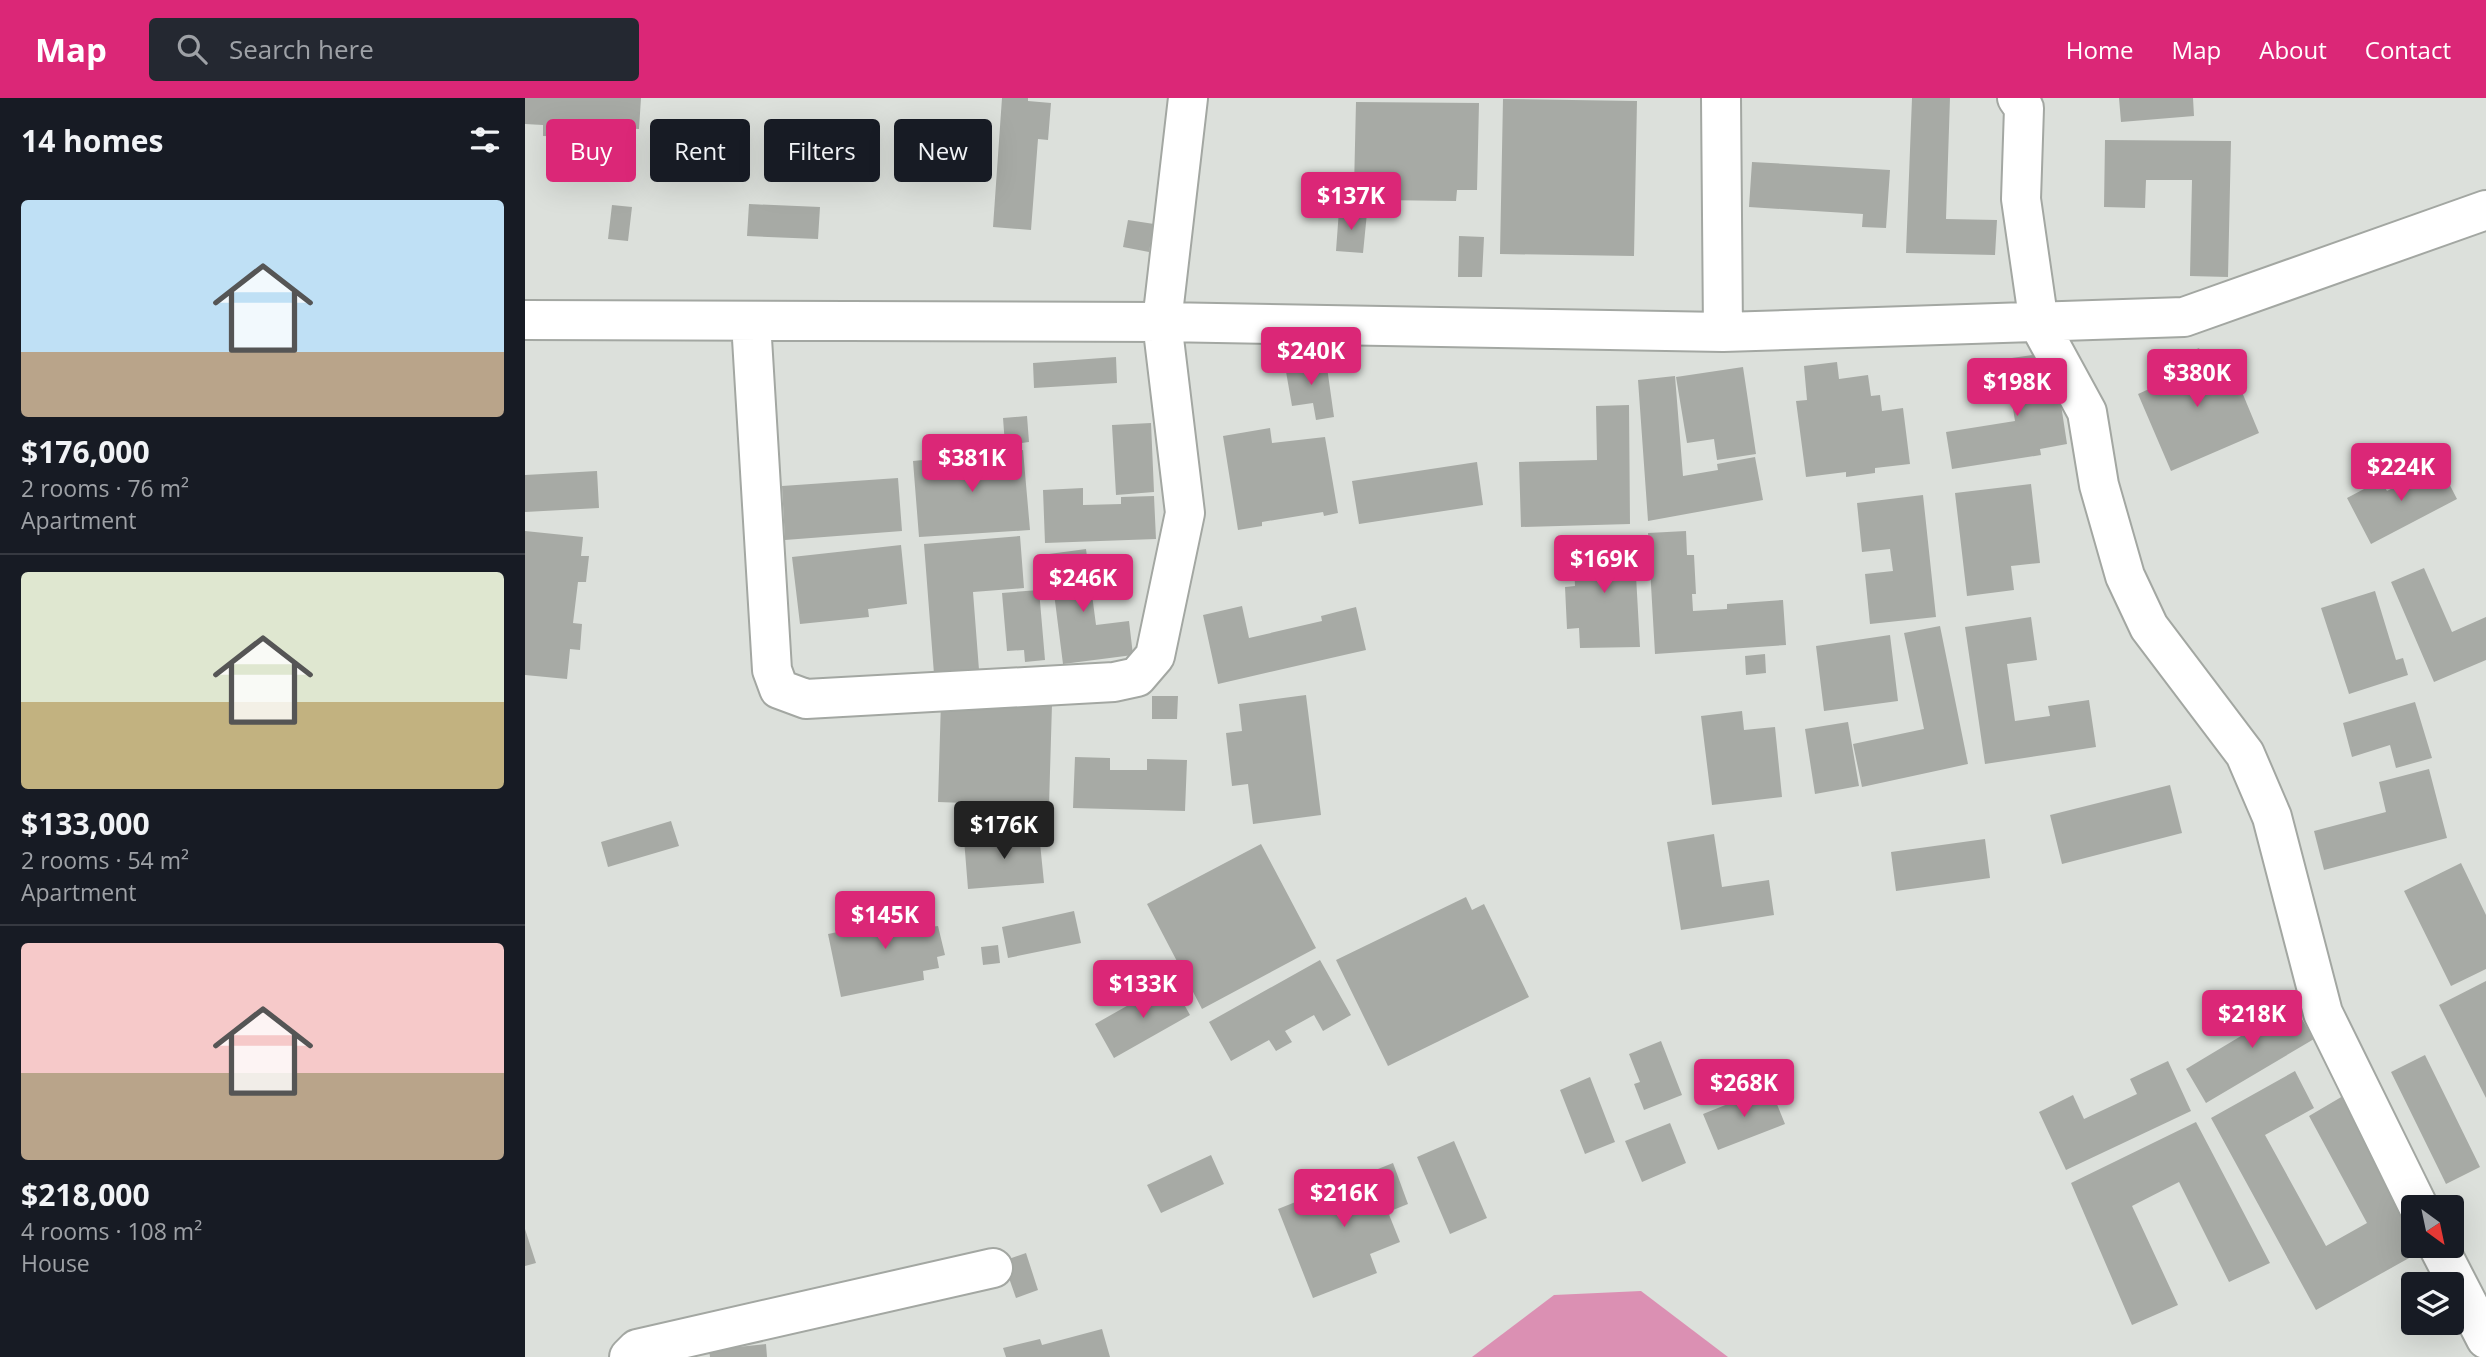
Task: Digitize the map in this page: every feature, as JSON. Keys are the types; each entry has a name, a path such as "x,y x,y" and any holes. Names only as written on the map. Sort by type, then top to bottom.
{"street":[{"path":"751,322 772,670 779,689 806,699 1114,682 1136,677 1155,656 1185,513 1162,322 1188,98"},
{"path":"1721,98 1723,332"},
{"path":"2017,98 2024,108 2021,199 2039,324 2087,412 2099,485 2125,576 2149,627 2245,754 2272,817 2323,1013 2413,1195"},
{"path":"525,320 1162,322 1723,332 2039,324 2184,317 2486,211"},
{"path":"2444,1258 2486,1339"},
{"path":"629,1357 637,1349 993,1268"}],"shaded area":[{"path":"1641,1291 1728,1357 1472,1357 1554,1295"}],"building":[{"path":"525,98 641,98 639,129 636,129 636,119 546,119 546,136 543,136 543,125 525,124"},
{"path":"1002,98 1028,98 1028,101 1051,103 1048,140 1038,139 1031,230 993,227"},
{"path":"1912,98 1950,98 1946,219 1997,220 1995,255 1906,253"},
{"path":"2119,98 2193,98 2194,116 2121,122"},
{"path":"1503,99 1637,101 1634,256 1500,254"},
{"path":"1356,102 1479,103 1477,190 1457,190 1456,201 1377,200 1377,188 1354,188"},
{"path":"2105,140 2231,141 2228,277 2190,276 2192,180 2146,180 2145,208 2104,207"},
{"path":"1752,162 1890,170 1886,228 1862,227 1863,214 1749,207"},
{"path":"749,204 820,207 818,239 747,236"},
{"path":"612,205 632,207 628,241 608,239"},
{"path":"1339,210 1367,213 1363,253 1336,251"},
{"path":"1128,220 1154,224 1149,252 1123,247"},
{"path":"1459,236 1484,237 1482,277 1458,277"},
{"path":"2199,348 2206,365 2227,356 2259,433 2171,471 2138,394 2158,385 2151,369"},
{"path":"2053,352 2067,444 2040,449 2041,455 1952,469 1946,432 2015,421 2005,359"},
{"path":"1116,357 1117,383 1034,388 1033,363"},
{"path":"1326,360 1334,417 1316,420 1313,403 1292,406 1285,366"},
{"path":"1837,362 1839,379 1868,375 1871,396 1880,395 1882,411 1903,408 1910,464 1875,468 1875,473 1846,477 1846,472 1806,477 1796,401 1807,400 1804,366"},
{"path":"1743,367 1756,454 1717,460 1714,439 1687,443 1676,377"},
{"path":"1675,376 1683,476 1718,470 1717,464 1755,457 1763,500 1648,521 1638,380"},
{"path":"1629,405 1630,524 1521,527 1519,462 1597,460 1596,406"},
{"path":"1027,416 1029,442 1005,445 1003,418"},
{"path":"1151,423 1154,492 1116,495 1112,425"},
{"path":"1270,428 1272,443 1325,437 1338,513 1324,516 1323,512 1262,522 1262,526 1238,530 1223,436"},
{"path":"1023,450 1030,530 919,537 913,461"},
{"path":"1477,462 1483,505 1359,524 1352,481"},
{"path":"2439,464 2457,499 2371,544 2347,498 2381,480 2387,491"},
{"path":"597,471 599,508 525,512 525,475"},
{"path":"898,478 902,531 785,540 782,486"},
{"path":"2031,484 2040,563 2011,566 2014,590 1967,596 1955,493"},
{"path":"1083,488 1083,505 1121,504 1121,497 1154,496 1156,539 1045,543 1043,490"},
{"path":"1923,495 1936,617 1870,624 1865,574 1893,571 1890,549 1862,552 1857,503"},
{"path":"525,531 583,537 581,556 589,556 586,582 578,582 573,623 582,624 580,650 570,649 567,679 525,675"},
{"path":"1686,531 1687,555 1694,555 1696,594 1692,594 1693,611 1727,609 1727,604 1783,600 1786,645 1655,654 1648,533"},
{"path":"1020,536 1024,588 973,592 979,670 934,674 924,544"},
{"path":"1634,540 1640,647 1580,648 1579,628 1567,629 1565,587 1575,586 1573,544"},
{"path":"901,545 907,604 868,609 869,617 800,624 792,557"},
{"path":"1086,549 1096,625 1129,621 1133,655 1063,664 1049,554"},
{"path":"2424,568 2452,632 2486,617 2486,660 2434,682 2391,582"},
{"path":"1039,590 1045,660 1025,662 1024,650 1007,651 1002,593"},
{"path":"2375,591 2396,660 2403,658 2408,675 2349,694 2321,608"},
{"path":"1242,606 1249,638 1322,621 1321,616 1356,607 1366,650 1218,684 1203,615"},
{"path":"2031,617 2037,660 2007,664 2015,721 2050,716 2048,706 2089,700 2096,747 1985,764 1965,627"},
{"path":"1940,626 1968,764 1862,787 1853,744 1924,729 1904,633"},
{"path":"1890,635 1898,701 1824,711 1816,646"},
{"path":"1765,654 1766,673 1746,675 1745,656"},
{"path":"1306,695 1321,815 1253,824 1248,784 1232,786 1226,733 1242,731 1239,704"},
{"path":"1152,696 1178,696 1177,719 1152,719"},
{"path":"941,701 1052,704 1049,806 938,802"},
{"path":"2415,702 2432,758 2396,768 2390,745 2352,757 2343,723"},
{"path":"1742,711 1744,730 1775,727 1782,797 1712,805 1701,716"},
{"path":"1848,722 1859,786 1815,794 1805,729"},
{"path":"1075,757 1110,758 1110,770 1147,770 1147,759 1187,760 1185,811 1073,808"},
{"path":"2429,769 2447,838 2324,870 2314,831 2386,812 2379,782"},
{"path":"2170,785 2182,833 2062,864 2050,815"},
{"path":"671,821 679,846 608,867 601,842"},
{"path":"1039,833 1044,883 968,889 964,839"},
{"path":"1714,834 1722,887 1769,880 1774,915 1681,930 1667,842"},
{"path":"1985,839 1990,878 1896,891 1891,852"},
{"path":"1261,844 1316,948 1202,1009 1147,904"},
{"path":"2461,863 2486,915 2486,969 2451,986 2404,891"},
{"path":"1466,897 1472,910 1484,904 1529,997 1388,1066 1336,960"},
{"path":"909,906 911,916 927,912 930,927 938,926 945,955 937,957 939,968 923,971 924,980 841,997 828,934 862,927 860,916"},
{"path":"1074,911 1081,943 1008,958 1002,927"},
{"path":"998,945 1000,963 983,965 981,947"},
{"path":"1320,960 1351,1015 1323,1031 1314,1015 1285,1031 1292,1042 1276,1051 1269,1040 1231,1061 1209,1022"},
{"path":"1171,981 1190,1015 1114,1058 1095,1024"},
{"path":"2486,981 2486,1098 2439,1005"},
{"path":"2286,993 2314,1039 2206,1103 2186,1069 2261,1024 2254,1012"},
{"path":"1661,1041 1682,1095 1644,1110 1634,1084 1640,1082 1629,1054"},
{"path":"2425,1055 2480,1167 2446,1184 2391,1072"},
{"path":"2168,1061 2191,1111 2066,1170 2039,1112 2073,1095 2084,1119 2137,1094 2130,1079"},
{"path":"2295,1071 2314,1108 2265,1135 2326,1246 2367,1223 2309,1116 2343,1096 2401,1202 2401,1258 2409,1258 2316,1310 2211,1118"},
{"path":"1590,1077 1615,1142 1585,1154 1560,1090"},
{"path":"1770,1087 1785,1124 1718,1150 1703,1114"},
{"path":"2196,1122 2270,1263 2229,1282 2179,1182 2132,1206 2178,1305 2132,1325 2071,1183"},
{"path":"1670,1123 1686,1163 1642,1182 1625,1141"},
{"path":"1454,1141 1487,1218 1450,1234 1417,1157"},
{"path":"1211,1155 1224,1184 1161,1213 1147,1185"},
{"path":"1393,1163 1408,1204 1388,1212 1400,1242 1370,1254 1377,1273 1313,1298 1278,1209"},
{"path":"525,1229 536,1263 525,1266"},
{"path":"1026,1253 1038,1290 1016,1298 1003,1261"},
{"path":"1102,1329 1110,1357 1006,1357 1003,1348 1040,1339 1042,1345"},
{"path":"766,1344 767,1357 710,1357 709,1350"}]}
